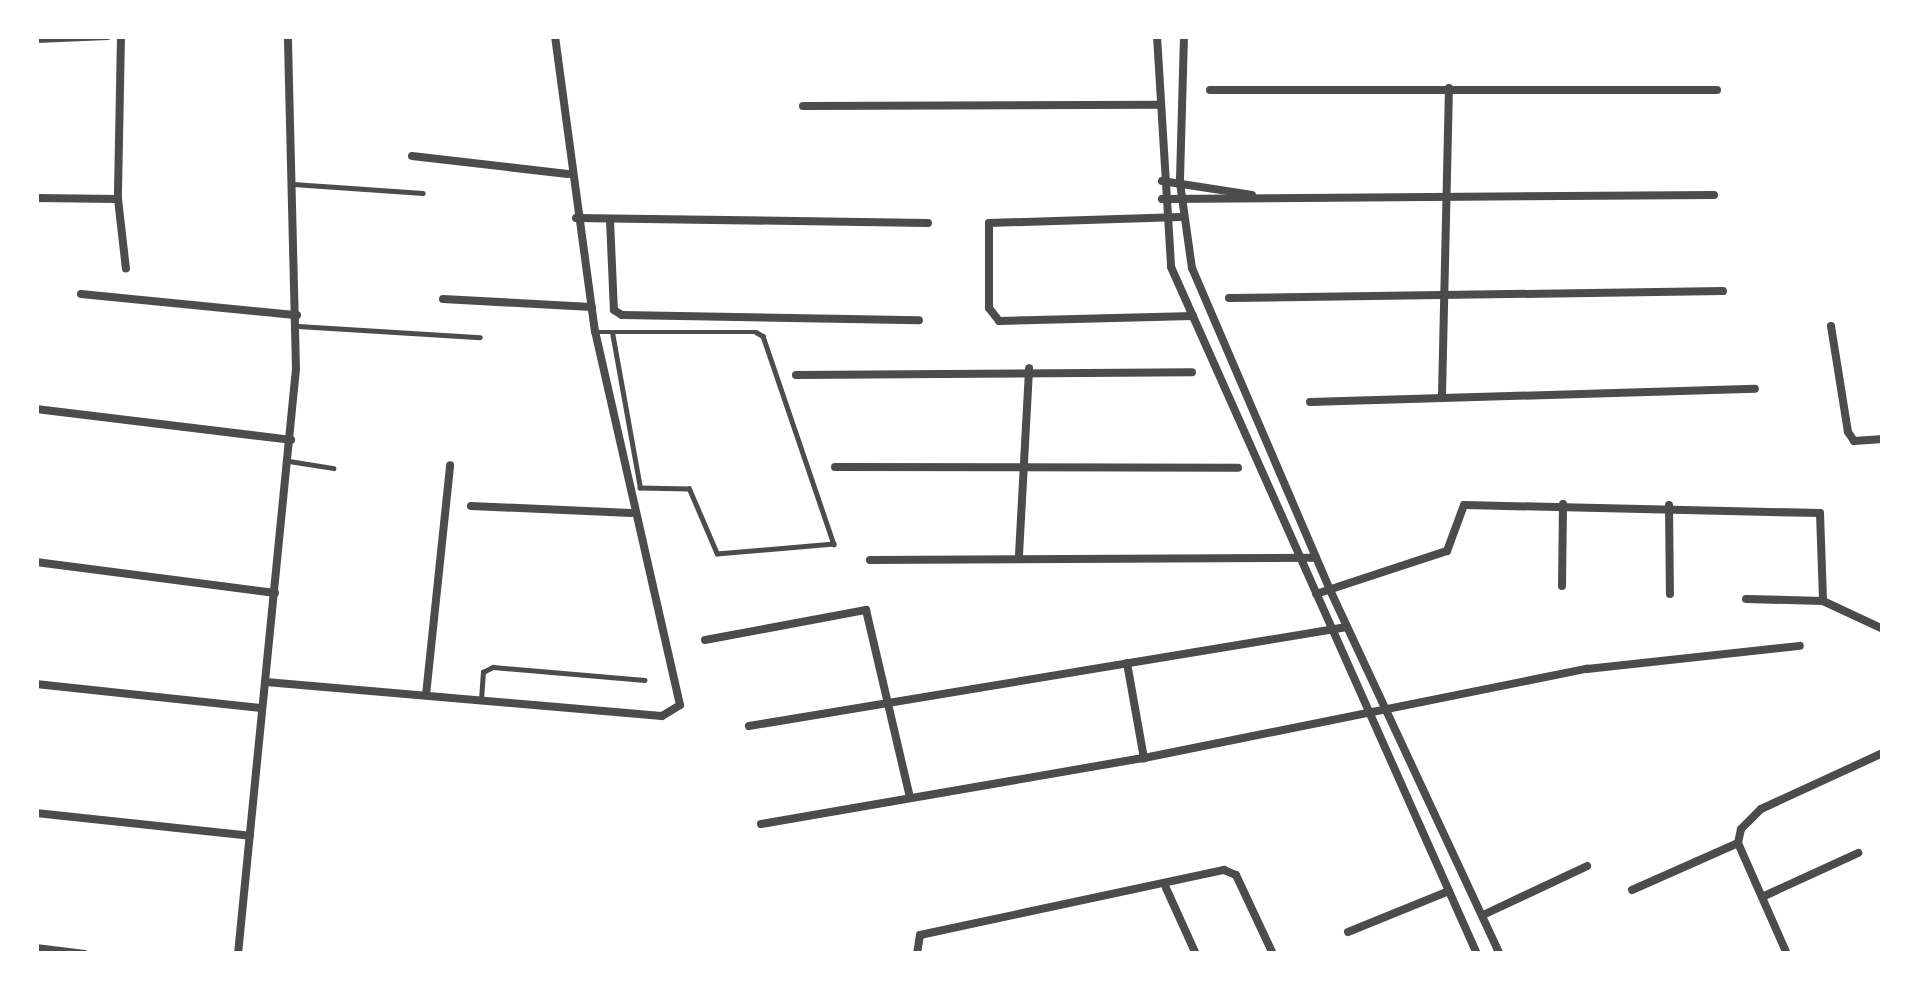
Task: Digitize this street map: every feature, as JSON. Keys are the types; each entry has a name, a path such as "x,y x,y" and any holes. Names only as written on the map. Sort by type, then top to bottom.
{"street":[{"path":"36,39 108,36"},
{"path":"121,36 118,199 126,269"},
{"path":"238,954 291,440 298,321 288,36"},
{"path":"266,682 662,716 680,705 631,514 595,332 568,174 555,36"},
{"path":"1157,36 1163,219 1193,316 1477,954"},
{"path":"1184,36 1180,183 1192,268 1330,590 1500,954"},
{"path":"1442,395 1449,88"},
{"path":"1210,90 1717,90"},
{"path":"803,106 1159,105"},
{"path":"412,156 568,174"},
{"path":"1162,182 1259,196"},
{"path":"1162,200 1714,195"},
{"path":"36,198 118,199"},
{"path":"1182,217 989,224 992,316 1193,316"},
{"path":"576,218 928,223"},
{"path":"610,220 614,310 622,315 919,320"},
{"path":"1229,298 1723,291"},
{"path":"81,293 298,321"},
{"path":"443,299 592,307"},
{"path":"1831,326 1848,432 1854,441 1883,439"},
{"path":"1019,555 1028,368"},
{"path":"796,375 1028,368 1192,372"},
{"path":"1310,402 1755,389"},
{"path":"36,409 291,440"},
{"path":"426,695 450,465"},
{"path":"835,467 1238,468"},
{"path":"1562,586 1563,504"},
{"path":"1316,594 1447,551 1464,505 1669,505 1811,507 1823,522 1823,601"},
{"path":"1669,505 1670,594"},
{"path":"471,506 631,514"},
{"path":"870,560 1019,555 1316,558"},
{"path":"36,562 275,593"},
{"path":"1746,599 1823,601 1883,629"},
{"path":"705,640 866,610 893,702 910,798"},
{"path":"749,726 1347,627"},
{"path":"761,824 1144,758 1587,669 1800,646"},
{"path":"1127,663 1144,758"},
{"path":"36,684 262,708"},
{"path":"1632,890 1738,843 1749,817 1883,753"},
{"path":"36,813 250,836"},
{"path":"1738,843 1787,954"},
{"path":"1762,897 1858,854"},
{"path":"1483,915 1587,866"},
{"path":"917,954 920,935 1232,870 1273,954"},
{"path":"1166,887 1196,954"},
{"path":"1348,932 1448,891"},
{"path":"36,948 85,954"}],"lane":[{"path":"293,184 423,193"},
{"path":"298,321 480,338"},
{"path":"595,332 612,332 764,336 833,544 717,554 689,489 640,488 612,332"},
{"path":"289,460 333,468"},
{"path":"482,700 483,672 493,667 644,680"}]}
